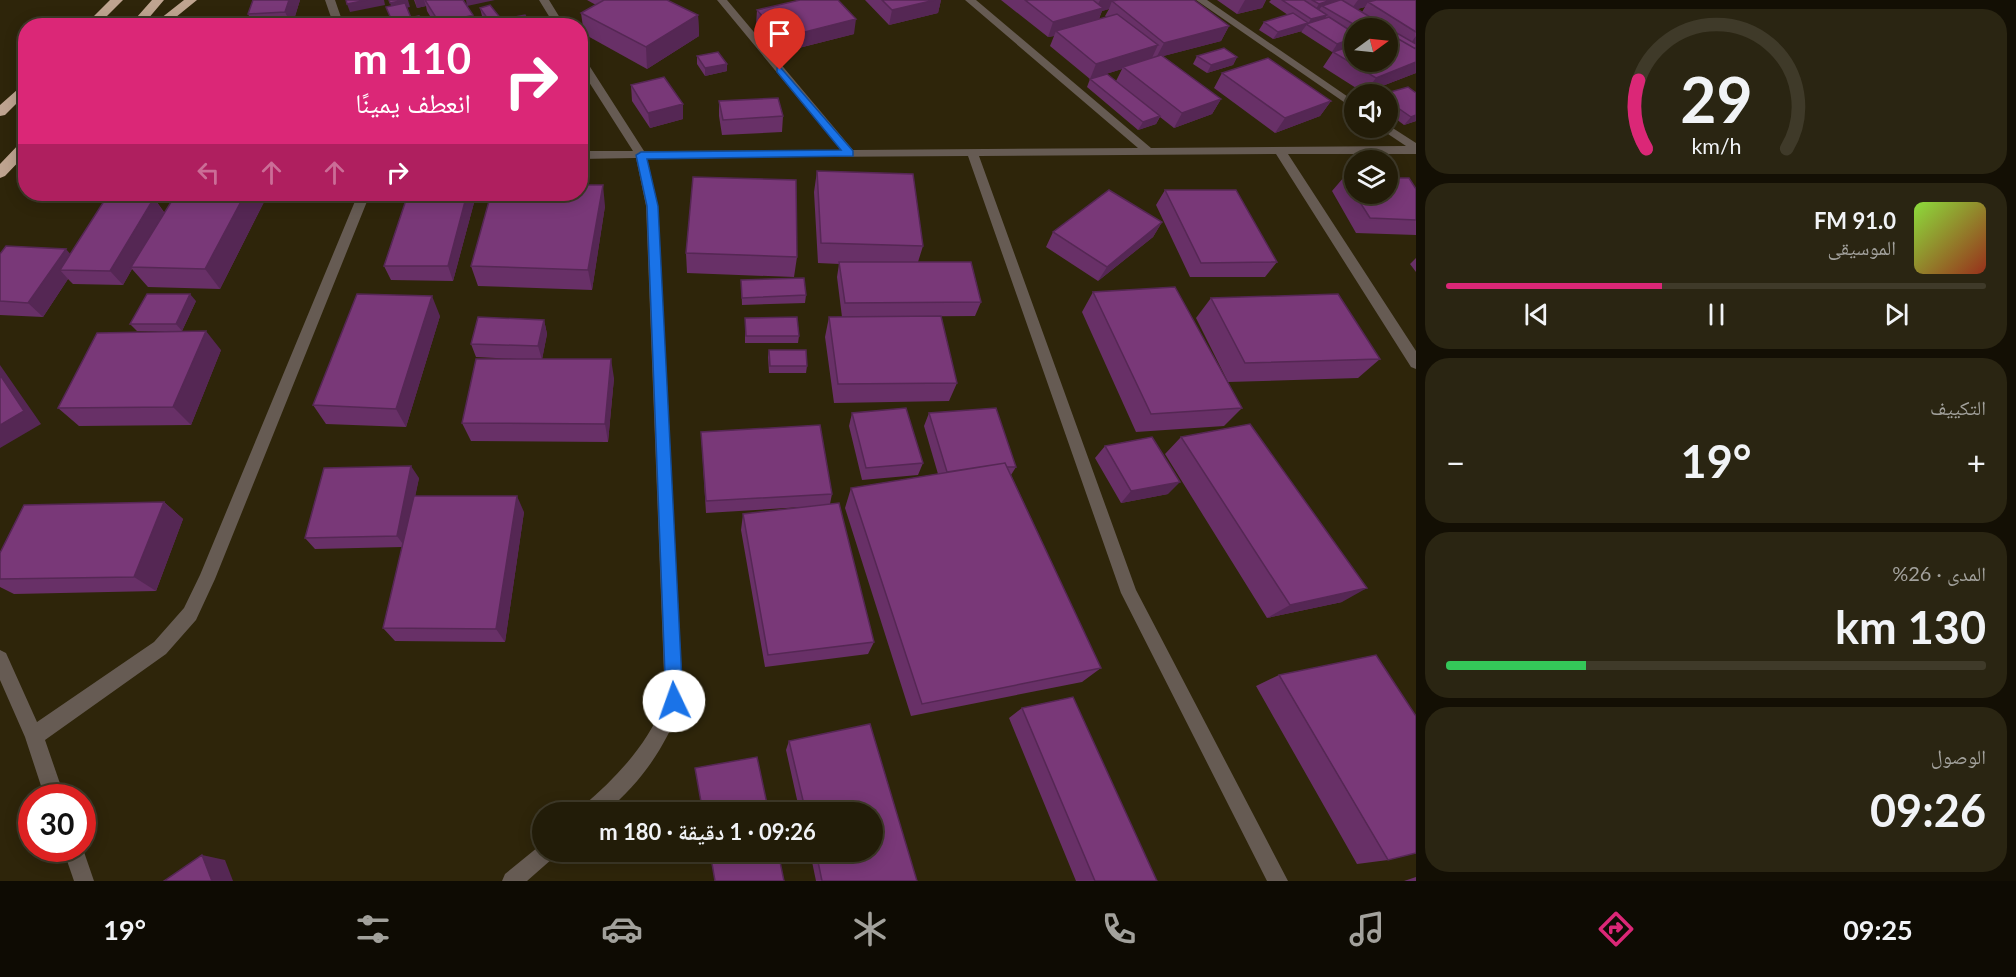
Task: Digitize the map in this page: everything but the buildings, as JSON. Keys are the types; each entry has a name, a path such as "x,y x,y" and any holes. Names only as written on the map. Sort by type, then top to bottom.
{"highway":[{"path":"98,18 117,0"},
{"path":"142,18 158,0"},
{"path":"168,18 191,0"},
{"path":"0,112 18,94"},
{"path":"0,173 18,156"}],"street":[{"path":"330,0 336,18"},
{"path":"544,0 555,18"},
{"path":"722,0 850,153"},
{"path":"970,0 1147,150"},
{"path":"1201,0 1344,99"},
{"path":"588,72 641,155 652,206 674,701 662,735 634,775 603,802"},
{"path":"1398,136 1416,149"},
{"path":"588,155 1416,149"},
{"path":"1280,151 1416,363"},
{"path":"972,152 1128,593 1278,881"},
{"path":"34,736 160,648 190,614 207,579 361,201"},
{"path":"0,659 34,736 50,784"},
{"path":"77,862 84,881"},
{"path":"512,881 534,862"}],"route":[{"path":"674,701 652,206 641,155 850,153 780,70"}]}
